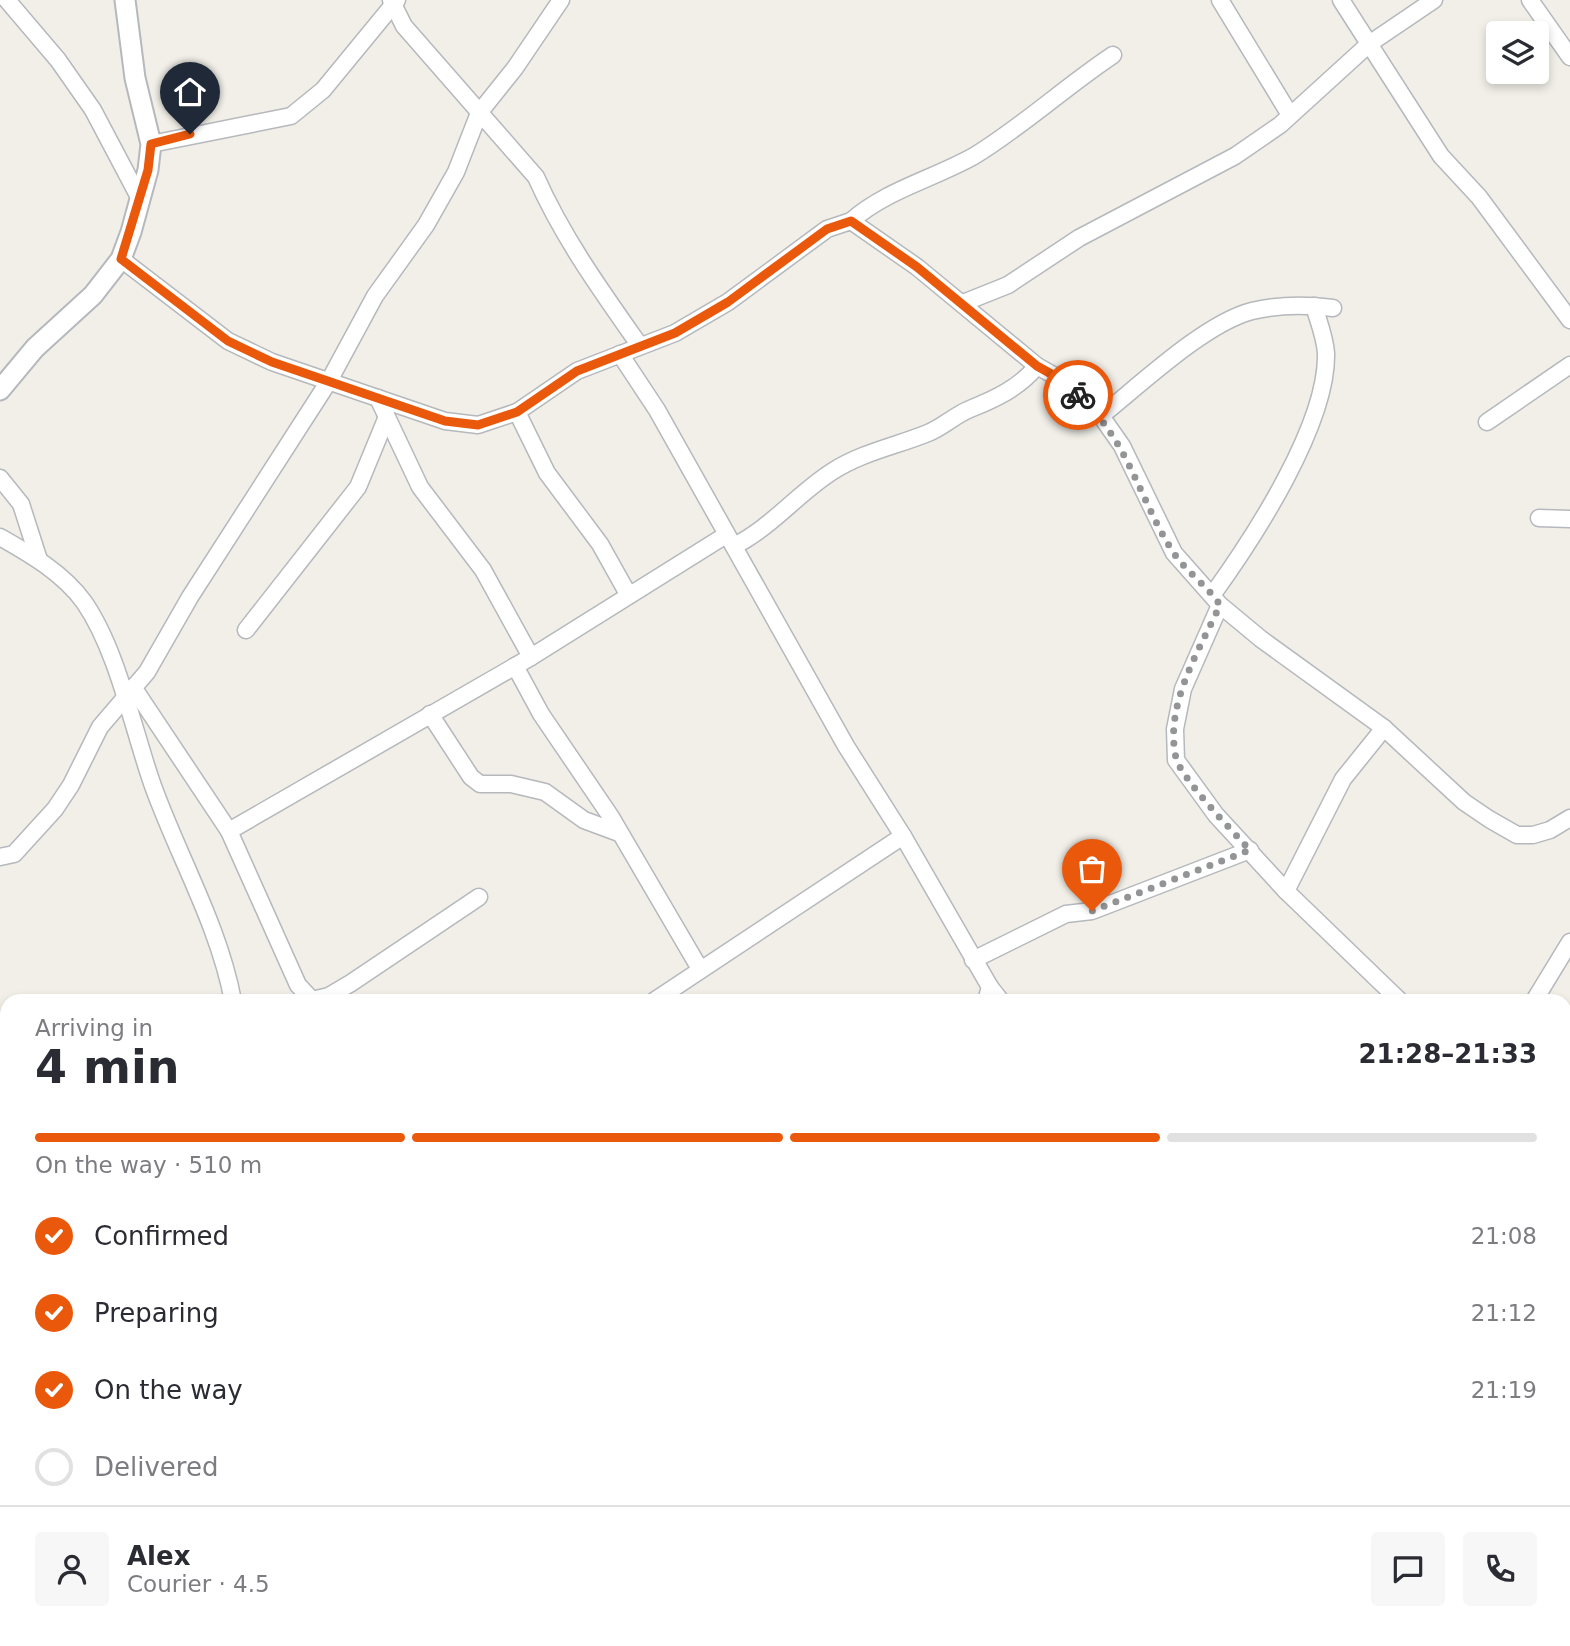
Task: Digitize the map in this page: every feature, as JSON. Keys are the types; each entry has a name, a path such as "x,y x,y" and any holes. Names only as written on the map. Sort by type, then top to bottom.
{"street":[{"path":"7,0 58,60 93,110 140,199"},
{"path":"0,390 35,348 93,295 121,259 140,199 151,144 135,78 125,0"},
{"path":"0,857 14,853 55,809 71,785 100,727 147,672 190,597 328,381 374,296 426,225 456,172 479,113 515,68 561,0"},
{"path":"1220,0 1290,115"},
{"path":"1341,0 1441,156 1479,197 1570,320"},
{"path":"962,303 1008,285 1079,238 1236,156 1290,115 1369,44 1434,0"},
{"path":"1530,0 1570,57"},
{"path":"151,144 291,116 323,90 394,1 404,26 479,113 517,152 536,177 549,206 589,272 640,346"},
{"path":"121,259 228,341 272,362 445,421 478,425 517,412 577,371 675,333 728,302 827,229 851,221 881,200 973,156 1023,124 1079,78 1113,55"},
{"path":"851,221 962,303 1037,366 1062,380 1101,416 1122,446 1174,553 1216,599 1261,639 1384,728 1464,802 1517,835 1532,835 1550,830 1570,818"},
{"path":"1101,416 1155,372 1229,320 1253,311 1314,306 1333,308"},
{"path":"1314,306 1326,351 1316,407 1273,502 1216,599 1183,689 1175,729 1176,760 1216,815 1286,891 1393,994"},
{"path":"620,354 657,410 846,746 903,836 973,960 988,994"},
{"path":"1487,422 1570,365"},
{"path":"229,831 531,657 628,594 730,541 766,527 832,471 873,449 928,433 969,409 987,404 1026,379 1037,366"},
{"path":"378,398 420,487 483,570 531,657"},
{"path":"517,412 547,473 600,544 628,594"},
{"path":"246,630 358,487 386,419"},
{"path":"0,478 21,504 39,560"},
{"path":"1539,518 1570,519"},
{"path":"0,537 39,560 84,602 130,693 229,831 298,985 306,994"},
{"path":"515,666 541,714 581,770 700,969"},
{"path":"130,693 153,786 226,963 232,994"},
{"path":"430,714 471,777 480,784 519,785 545,792 584,820 619,833"},
{"path":"1286,891 1343,779 1384,728"},
{"path":"664,994 903,836"},
{"path":"973,960 1066,914 1092,911 1250,850"},
{"path":"332,994 479,897"},
{"path":"1539,994 1570,942"}],"way so far":[{"path":"1078,395 1101,416 1122,446 1174,553 1220,605 1193,662 1178,706 1175,729 1176,760 1216,815 1250,850 1122,897 1092,911"}],"route":[{"path":"190,134 151,144 148,170 121,259 228,341 272,362 445,421 478,425 517,412 577,371 675,333 728,302 827,229 851,221 917,267 1037,366 1062,380 1078,395"}]}
